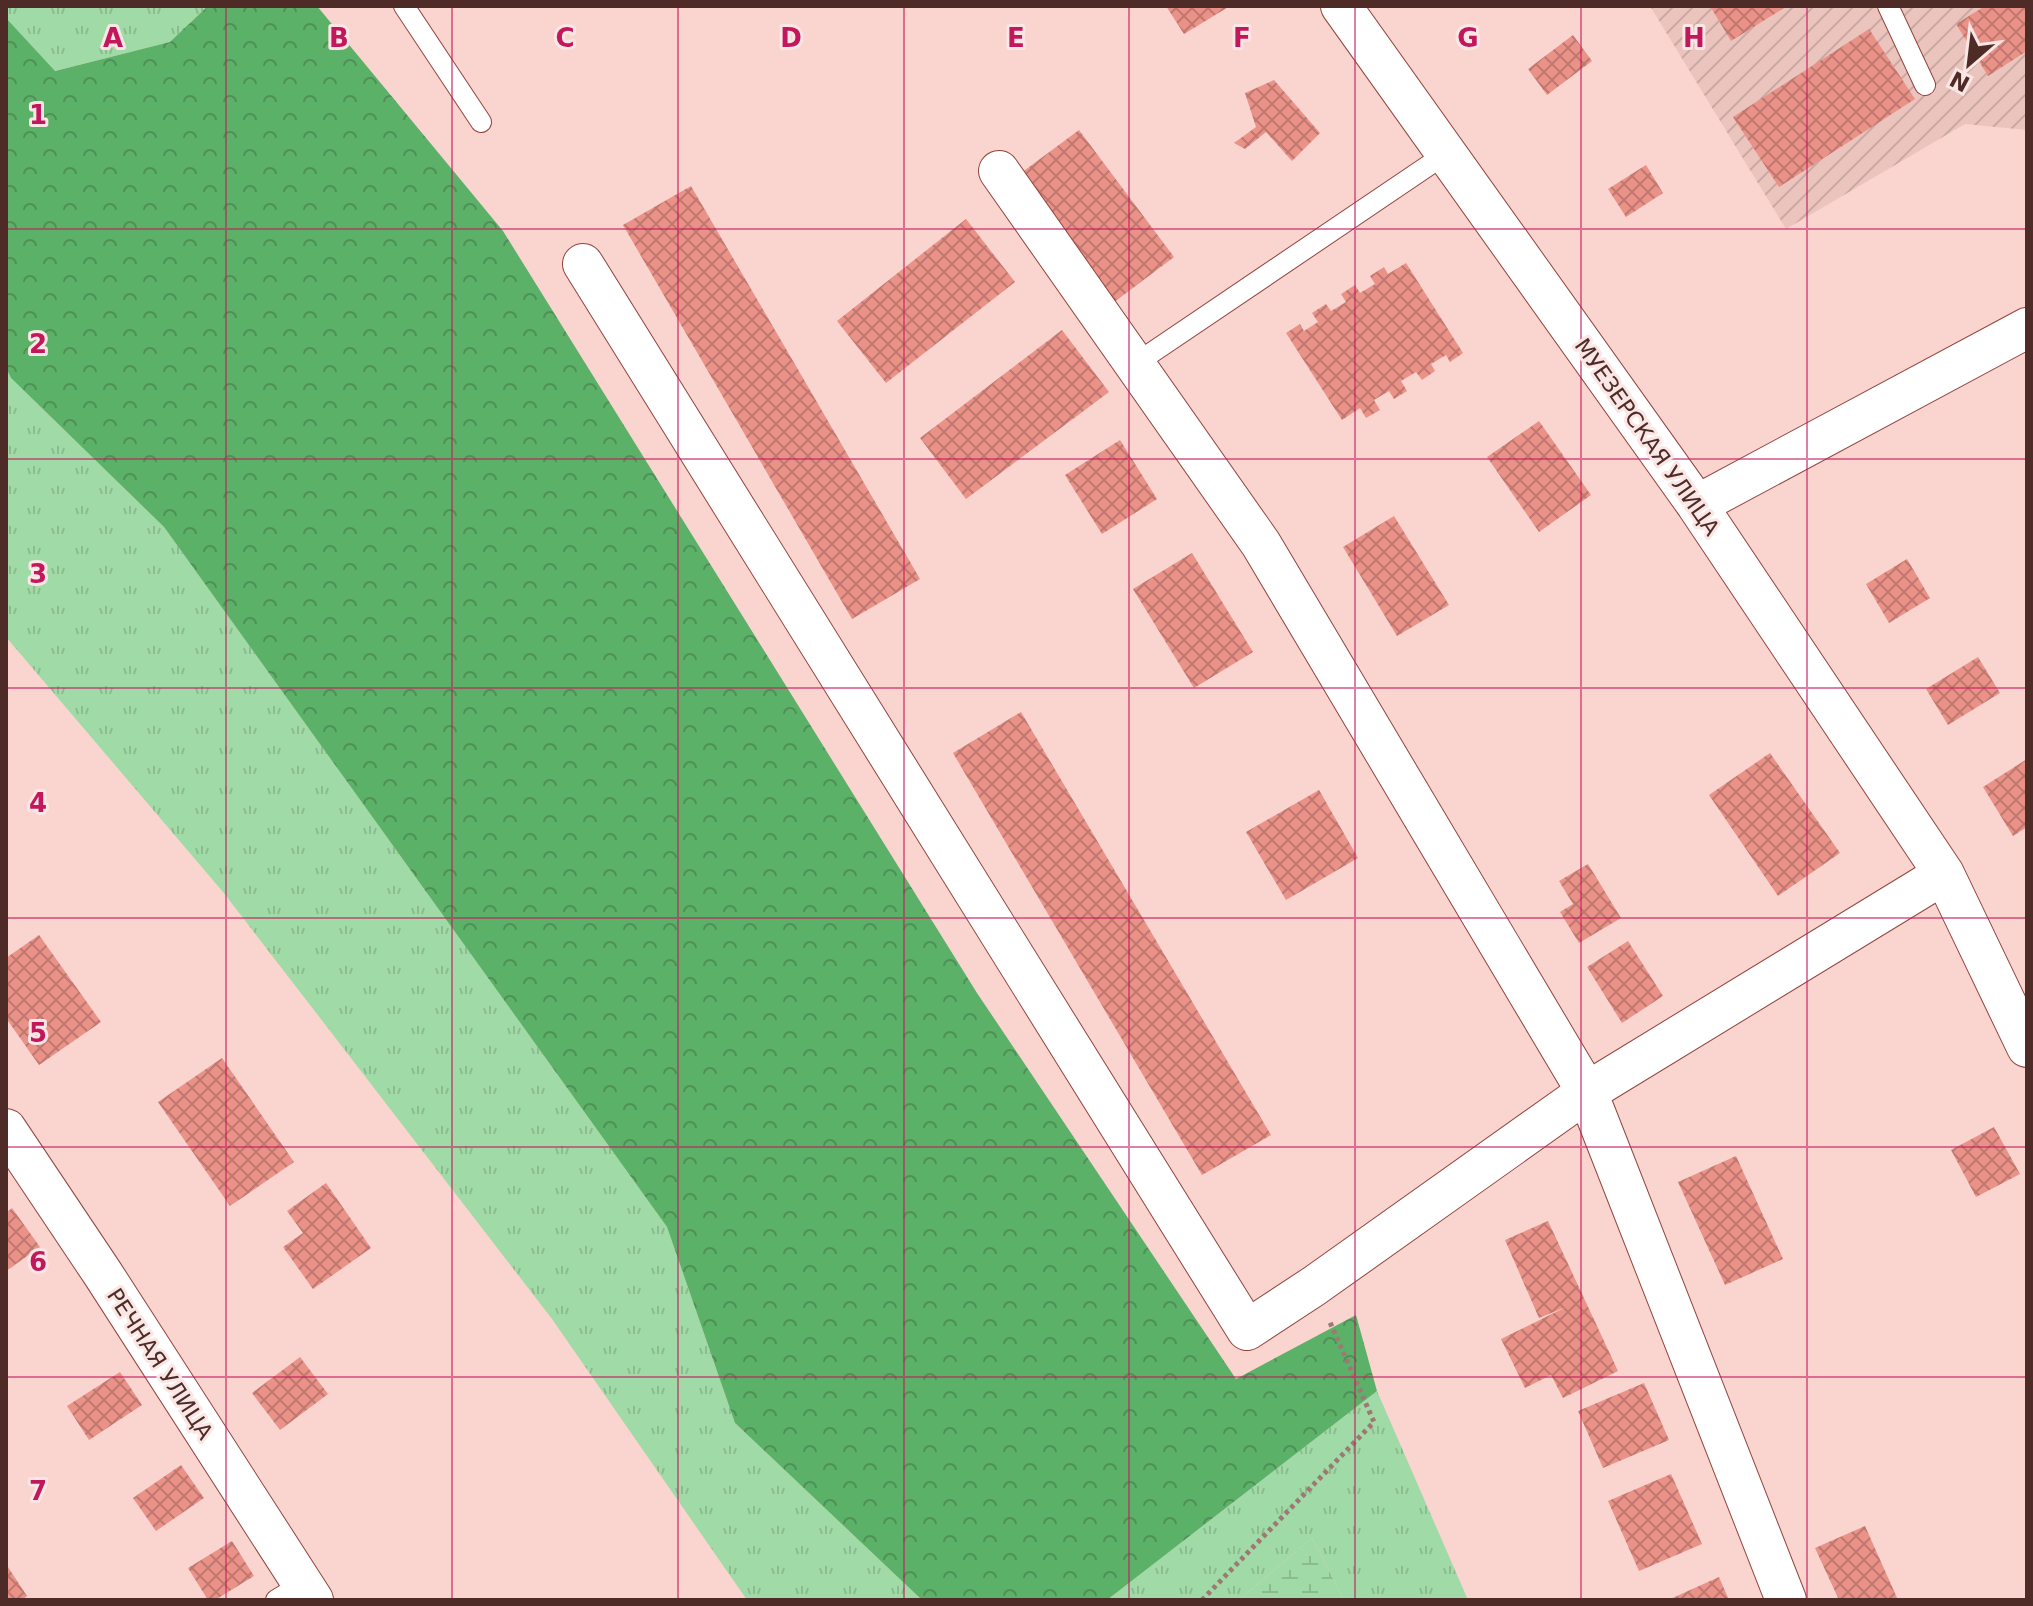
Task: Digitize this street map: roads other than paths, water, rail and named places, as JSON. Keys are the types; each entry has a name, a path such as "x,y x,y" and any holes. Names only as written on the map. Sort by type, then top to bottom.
{"street":[{"name":"МУЕЗЕРСКАЯ УЛИЦА","path":"1341,6 1697,505 1944,874 2027,1047"},
{"path":"999,171 1261,544 1587,1092 1786,1600"},
{"path":"583,264 1247,1330 1587,1092 1944,874"},
{"path":"1697,505 2027,328"},
{"name":"РЕЧНАЯ УЛИЦА","path":"6,1129 103,1274 297,1595"}],"lane":[{"path":"404,6 481,122"},
{"path":"1888,6 1925,85"},
{"path":"1135,364 1447,153"}]}
